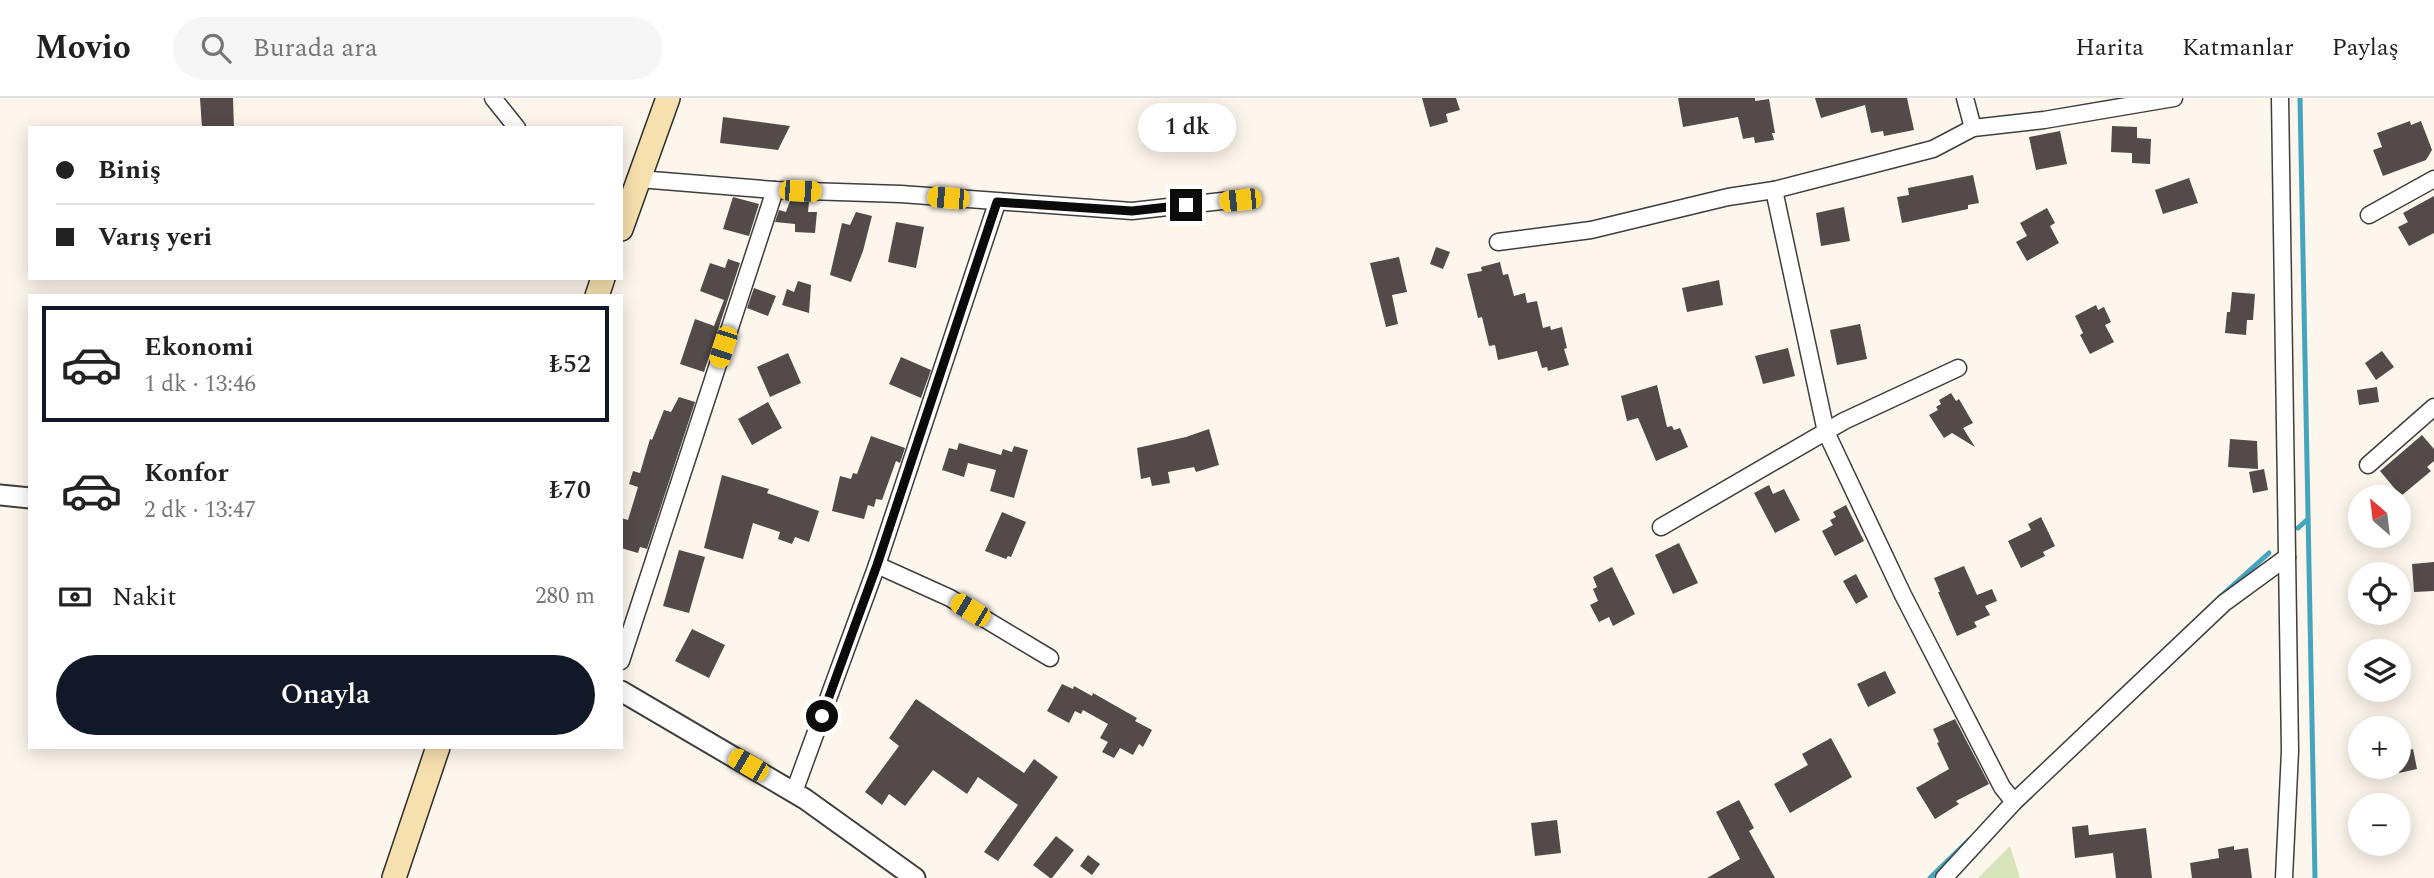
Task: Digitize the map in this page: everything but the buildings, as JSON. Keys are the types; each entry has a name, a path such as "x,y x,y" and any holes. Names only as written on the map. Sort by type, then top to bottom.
{"main road":[{"path":"625,204 639,179 668,98"},
{"path":"394,878 437,749"}],"street":[{"path":"493,98 515,126"},
{"path":"1965,98 1973,128"},
{"path":"1498,242 1591,230 1728,197 1774,190 1933,149 1973,128 2044,120 2174,98"},
{"path":"2280,98 2290,751 2284,878"},
{"path":"639,179 775,190 901,194 1132,211 1240,200"},
{"path":"2369,215 2434,179"},
{"path":"623,655 775,190"},
{"path":"1774,190 1826,432 1903,595 2002,787 2014,802"},
{"path":"794,792 877,565 997,202"},
{"path":"1661,527 1844,421 1958,368"},
{"path":"2368,465 2434,408"},
{"path":"0,495 28,498"},
{"path":"1944,878 2014,802 2224,603 2287,556"},
{"path":"877,565 950,598 1051,658"},
{"path":"623,692 794,792 915,878"}],"green space":[{"path":"2010,846 2020,878 1978,878"}],"waterway":[{"path":"2300,98 2315,878"},
{"path":"2298,528 2308,519"},
{"path":"2220,597 2269,553"},
{"path":"1930,878 1970,839"}],"route":[{"path":"822,716 877,565 997,202 1132,211 1186,205"}]}
